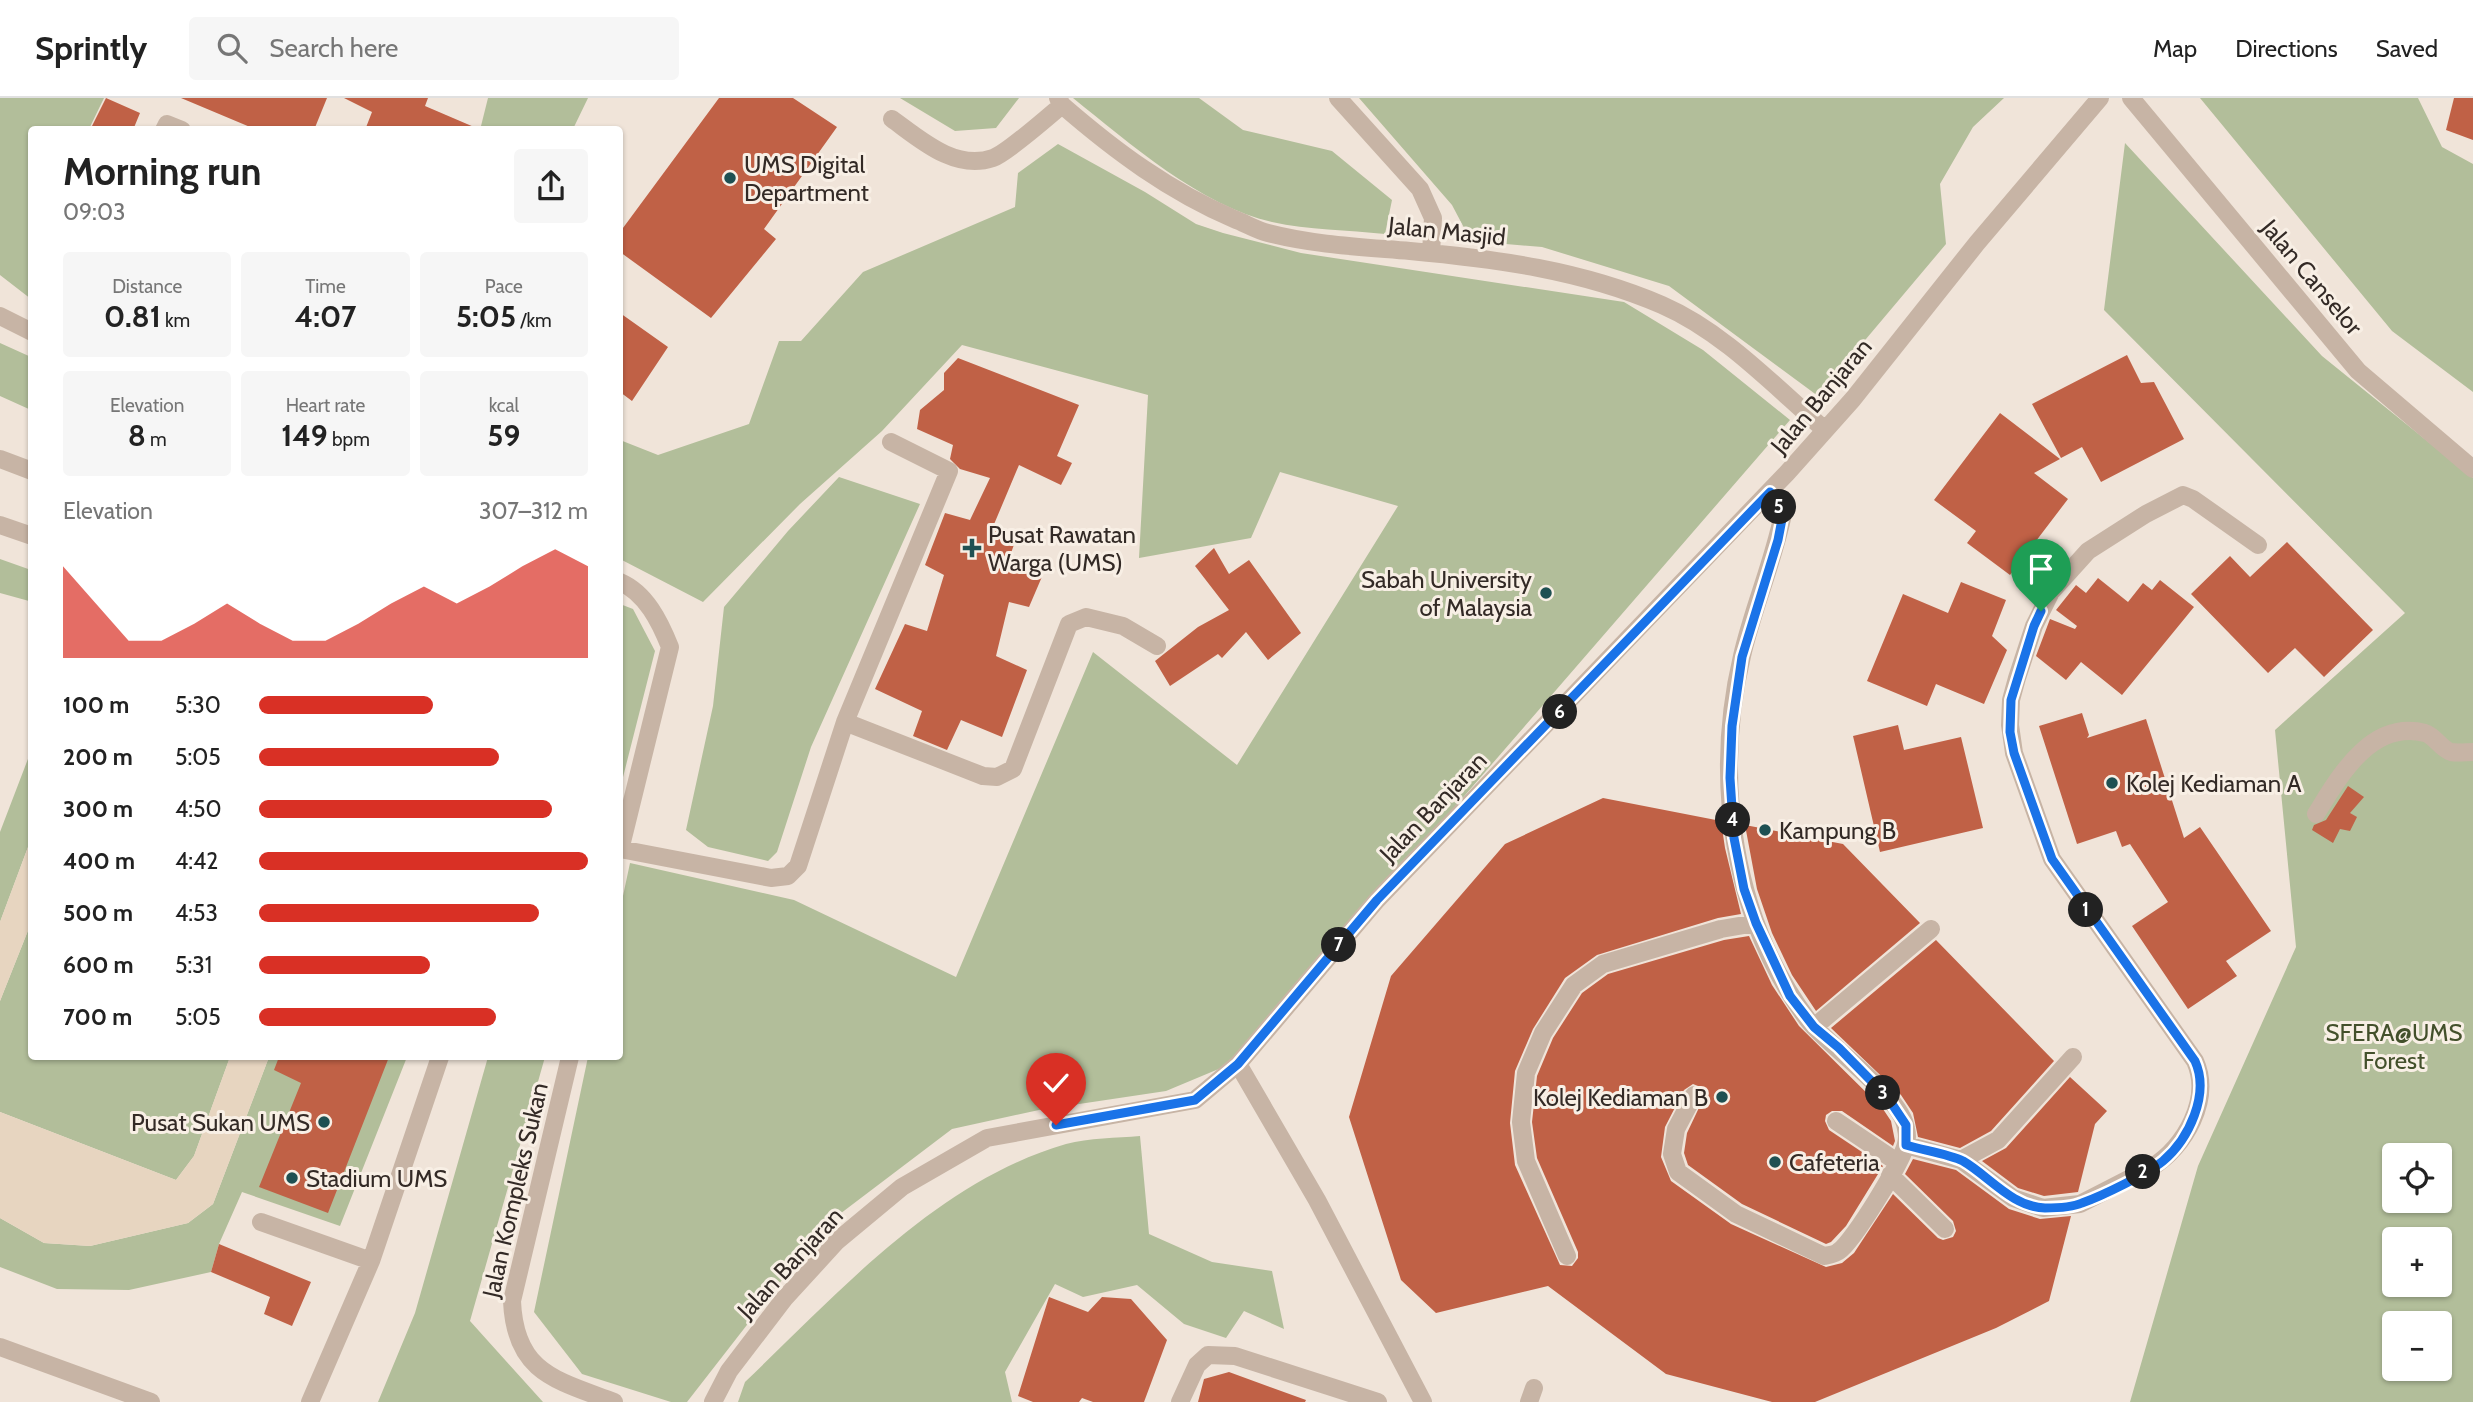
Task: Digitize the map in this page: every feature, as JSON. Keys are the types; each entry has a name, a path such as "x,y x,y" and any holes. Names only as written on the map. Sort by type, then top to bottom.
{"street":[{"path":"1338,98 1420,188 1433,218 1431,253"},
{"name":"Jalan Banjaran","path":"713,1402 729,1371 785,1299 837,1241 902,1187 987,1138 1195,1100 1238,1064 1377,900 1770,492 1825,430 1977,243 2100,98"},
{"name":"Jalan Canselor","path":"2131,98 2358,372 2473,469"},
{"path":"891,119 938,152 966,160 994,158 1060,102"},
{"name":"Jalan Masjid","path":"1060,102 1115,151 1164,183 1208,208 1267,233 1334,244 1530,265 1608,285 1664,306 1707,330 1733,350 1825,430"},
{"path":"0,316 28,330"},
{"path":"623,851 771,878 788,876 798,866 845,722 949,471 891,442"},
{"path":"0,459 28,470"},
{"path":"1694,1095 1676,1129 1672,1154 1678,1172 1736,1214 1824,1256 1839,1252 1859,1231 1906,1145 1906,1125 1888,1098 1839,1048 1814,1027 1790,996 1756,923 1744,889 1734,838 1730,778 1732,726 1742,657 1778,540 1783,514 1770,492"},
{"path":"1906,1145 1961,1160 2013,1198 2043,1208 2080,1204 2164,1160 2192,1123 2198,1110 2201,1073 2052,859 2014,753 2010,732 2011,700 2034,626 2051,592 2088,551 2146,514 2183,495 2193,499 2258,545"},
{"path":"0,525 28,535"},
{"path":"623,583 630,586 660,620 670,647 623,838"},
{"path":"845,722 983,776 997,777 1013,769 1069,624 1086,617 1123,626 1157,646"},
{"path":"2316,814 2348,763 2372,743 2405,730 2428,734 2451,752 2473,752"},
{"path":"1567,1256 1526,1161 1521,1122 1526,1073 1543,1033 1574,985 1603,964 1721,929 1756,923"},
{"path":"1814,1027 1931,929"},
{"path":"1961,1160 1998,1140 2073,1057"},
{"path":"310,1402 371,1261 439,1060"},
{"name":"Jalan Kompleks Sukan","path":"569,1060 512,1301 513,1328 522,1352 552,1379 614,1402"},
{"path":"1238,1064 1317,1200 1423,1402"},
{"path":"1836,1121 1893,1169 1945,1230"},
{"path":"261,1222 371,1261"},
{"path":"0,1348 151,1402"},
{"path":"1180,1402 1197,1365 1208,1355 1235,1356 1378,1402"}],"green space":[{"path":"0,98 104,98 90,126 28,126 28,297 0,275"},
{"path":"488,98 588,98 574,126 481,126"},
{"path":"900,98 1019,98 996,128 955,131"},
{"path":"1073,98 1199,98 1243,130 1332,151 1392,200 1385,234 1300,227 1245,214 1193,188 1167,171"},
{"path":"1359,98 2004,98 1973,127 1940,184 1946,244 1818,396 1669,286 1542,247 1471,241 1452,205"},
{"path":"2200,98 2418,98 2442,147 2473,164 2473,392 2392,331"},
{"name":"SFERA@UMS Forest","path":"2125,143 2322,356 2473,478 2473,1402 2130,1402 2198,1166 2296,947 2275,730 2405,613 2104,310"},
{"path":"1058,144 1145,192 1196,224 1223,233 1301,253 1624,302 1703,350 1790,420 1233,1063 1166,1091 1039,1110 952,1129 824,1226 687,1402 671,1402 582,1374 534,1312 587,1060 623,1060 623,896 630,863 794,900 956,977 1093,652 1237,765 1398,506 1280,472 1251,538 1139,558 1148,395 962,345 882,431 800,504 703,602 623,561 623,441 658,455 749,424 779,341 801,341 863,272 1015,207 1018,173"},
{"path":"0,343 28,356 28,409 0,396"},
{"path":"839,477 920,504 811,747 777,852 768,861 708,847 686,830 713,706 724,607 788,531"},
{"path":"0,559 28,569 28,601 0,593"},
{"path":"623,605 633,609 655,651 623,777"},
{"path":"28,759 28,847 0,922 0,832"},
{"path":"28,931 28,1060 229,1060 194,1156 176,1180 0,1112 0,1001"},
{"name":"Stadium UMS","path":"268,1060 406,1060 340,1226 242,1192 219,1244 211,1272 129,1290 57,1289 0,1267 0,1218 44,1243 90,1246 188,1223 213,1204"},
{"path":"487,1060 544,1060 470,1321 543,1402 378,1402 415,1313"},
{"path":"1140,1136 1149,1234 1212,1262 1272,1271 1284,1329 1244,1311 1226,1338 1184,1324 1137,1285 1083,1297 1055,1284 1005,1372 1012,1402 738,1402 745,1382 854,1277 933,1212 975,1184 1019,1161 1066,1144"}],"shaded area":[{"path":"28,847 28,931 0,1001 0,922"},
{"path":"229,1060 268,1060 213,1204 188,1223 90,1246 44,1243 0,1218 0,1112 176,1180 194,1156"}],"building":[{"path":"106,98 140,113 135,126 92,126"},
{"path":"181,98 327,98 316,126 248,126"},
{"path":"344,98 428,98 425,106 472,126 367,126 372,112"},
{"name":"UMS Digital Department","path":"719,98 793,98 837,127 764,229 776,239 711,318 623,254 623,228"},
{"path":"2454,98 2473,98 2473,140 2446,130"},
{"path":"623,315 668,347 632,401 623,394"},
{"path":"2127,355 2141,383 2154,382 2184,439 2101,482 2082,447 2061,458 2032,404"},
{"name":"Pusat Rawatan Warga (UMS)","path":"958,358 1079,405 1057,456 1072,463 1061,485 1019,465 992,529 1017,536 1010,556 1044,572 1029,607 1009,602 996,656 1027,670 1002,737 961,720 947,750 913,736 922,711 875,689 905,624 927,631 944,575 925,565 945,513 970,520 990,478 960,469 950,459 953,445 917,429 920,410 944,390 944,373"},
{"path":"2000,413 2060,459 2034,473 2068,499 2010,575 1967,543 1976,531 1934,500"},
{"path":"2287,542 2373,630 2324,677 2295,648 2268,673 2191,594 2230,556 2250,577"},
{"path":"1214,548 1229,574 1249,560 1301,633 1268,660 1246,632 1222,658 1218,654 1170,686 1155,661 1198,627 1229,610 1195,566"},
{"path":"2098,578 2128,602 2143,583 2152,590 2160,580 2194,607 2122,695 2081,662 2066,680 2036,656 2050,619 2075,629 2077,626 2056,610 2076,585 2086,593"},
{"path":"1961,582 2006,600 1992,636 2007,650 1984,704 1936,684 1927,706 1867,681 1903,594 1948,613"},
{"path":"2082,713 2089,735 2087,738 2146,719 2184,838 2200,827 2271,931 2226,961 2237,976 2188,1009 2132,926 2168,902 2130,844 2122,847 2116,831 2077,844 2039,726"},
{"path":"1898,725 1904,750 1961,737 1983,828 1880,852 1853,736"},
{"path":"2348,786 2364,797 2350,813 2357,817 2350,831 2340,829 2333,843 2312,830 2314,825 2326,820"},
{"name":"Kolej Kediaman B","path":"1603,798 1721,821 1741,914 1718,918 1597,955 1565,978 1533,1029 1515,1071 1510,1123 1515,1165 1560,1265 1572,1266 1578,1258 1578,1252 1537,1158 1532,1122 1537,1076 1553,1038 1582,993 1608,974 1724,940 1749,936 1772,985 1799,1026 1883,1109 1891,1121 1895,1141 1893,1146 1842,1111 1832,1111 1826,1115 1825,1121 1829,1130 1883,1166 1846,1226 1826,1244 1742,1204 1688,1165 1684,1153 1687,1133 1705,1095 1703,1088 1693,1084 1684,1090 1665,1127 1661,1157 1671,1181 1731,1224 1826,1267 1842,1263 1854,1253 1893,1194 1938,1238 1943,1240 1953,1237 1956,1231 1953,1221 1905,1174 1913,1159 1956,1170 2009,1209 2040,1219 2071,1216 2049,1301 1996,1328 1815,1402 1772,1402 1666,1374 1548,1286 1436,1313 1401,1280 1349,1117 1391,976 1505,844"},
{"path":"1745,825 1843,844 1920,923 1816,1011 1792,975 1772,933 1757,889"},
{"path":"1936,940 2054,1061 1991,1131 1960,1148 1918,1137 1913,1113 1901,1095 1831,1028"},
{"name":"Pusat Sukan UMS","path":"278,1060 388,1060 328,1213 259,1187 301,1083 274,1070"},
{"path":"2070,1077 2107,1111 2095,1124 2078,1192 2044,1196 2018,1188 1982,1161 2006,1148"},
{"path":"219,1244 311,1282 292,1326 264,1314 270,1297 211,1272"},
{"path":"1049,1297 1088,1312 1102,1297 1131,1299 1167,1340 1144,1402 1093,1402 1082,1398 1079,1402 1033,1402 1018,1396"},
{"path":"1229,1372 1306,1400 1198,1402 1204,1379"}],"place":[{"name":"UMS Digital Department","path":"730,178"},
{"name":"Pusat Rawatan Warga (UMS)","path":"972,548"},
{"name":"Sabah University of Malaysia","path":"1546,593"},
{"name":"Kolej Kediaman A","path":"2112,783"},
{"name":"Kampung B","path":"1765,830"},
{"name":"Kolej Kediaman B","path":"1722,1097"},
{"name":"Pusat Sukan UMS","path":"324,1122"},
{"name":"Cafeteria","path":"1775,1162"},
{"name":"Stadium UMS","path":"292,1178"}],"route":[{"path":"1056,1125 1195,1100 1238,1064 1377,900 1770,492 1783,514 1778,540 1742,657 1732,726 1730,778 1734,838 1744,889 1756,923 1790,996 1814,1027 1839,1048 1888,1098 1906,1125 1906,1145 1961,1160 2013,1198 2043,1208 2080,1204 2152,1167 2164,1160 2192,1123 2198,1110 2201,1073 2052,859 2014,753 2010,732 2011,700 2041,611"}]}
